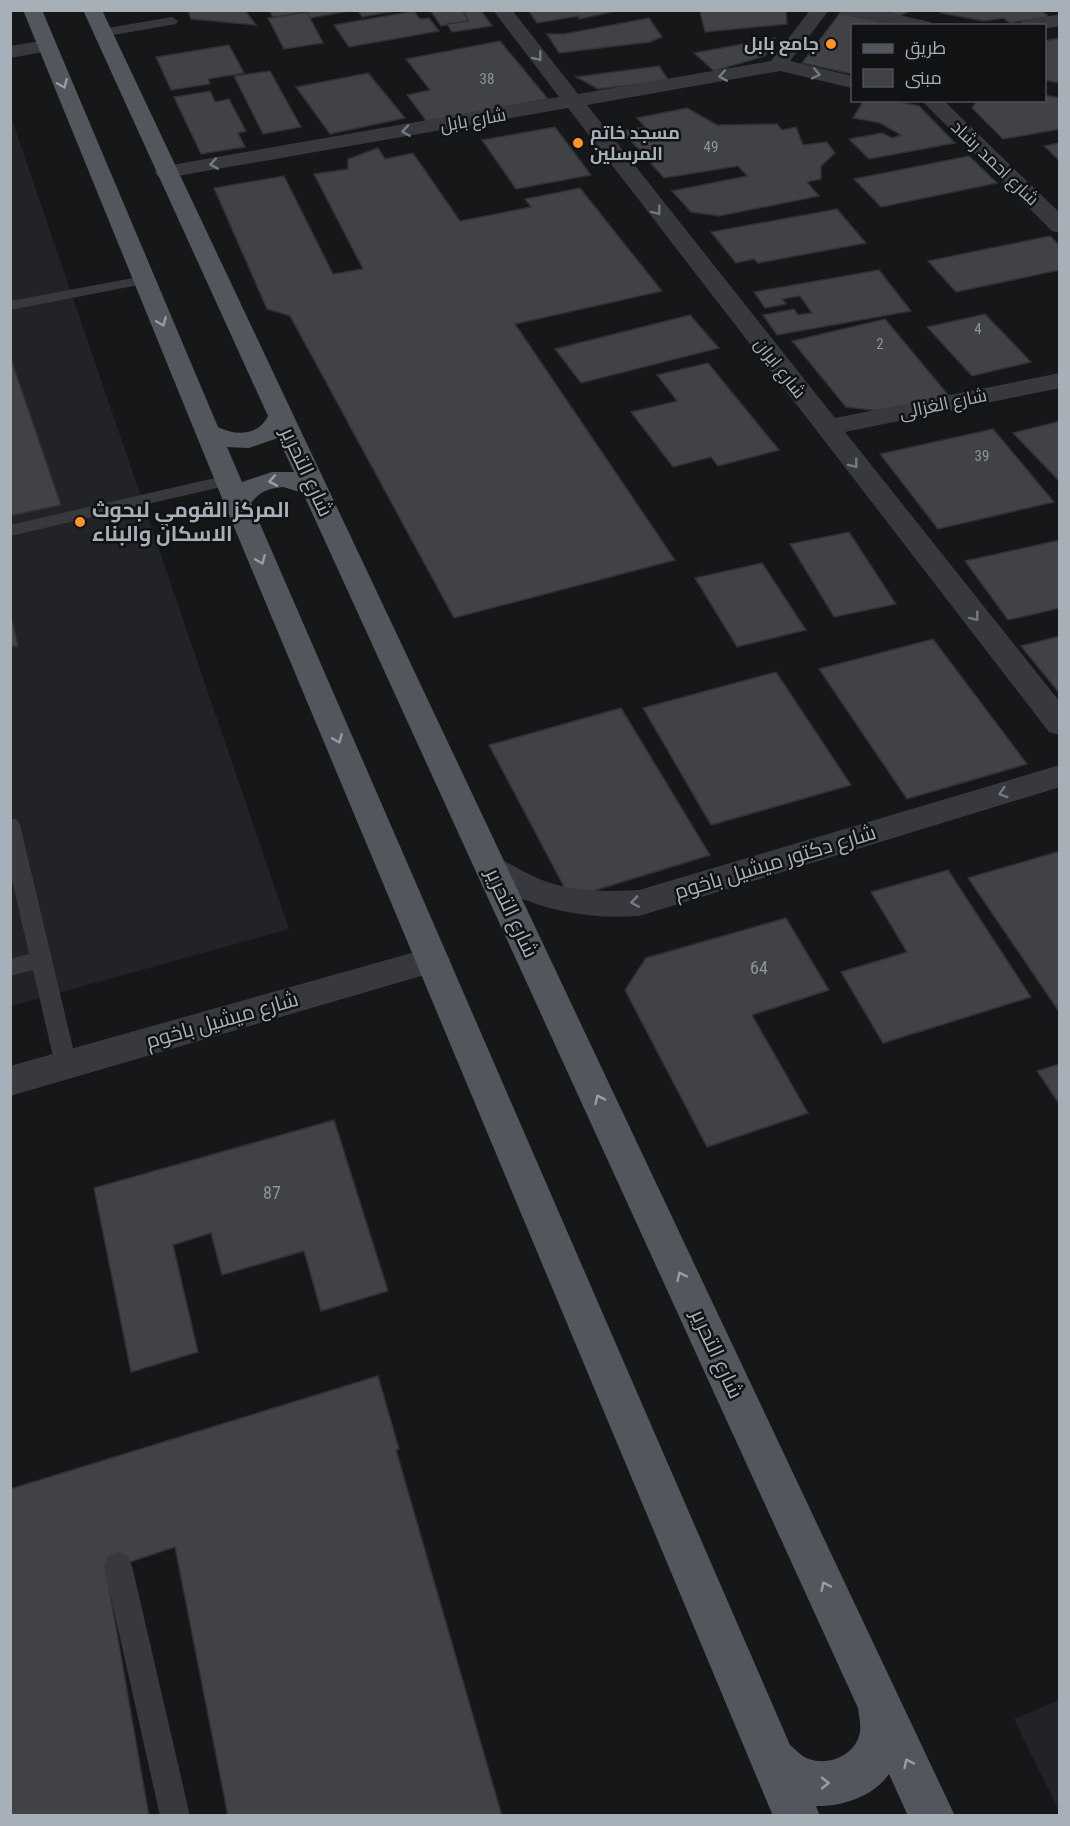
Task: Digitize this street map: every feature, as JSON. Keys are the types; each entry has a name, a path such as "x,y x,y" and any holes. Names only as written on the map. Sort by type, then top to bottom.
{"main road":[{"path":"32,10 232,492 797,1815"},
{"name":"شارع التحرير","path":"97,22 933,1815"},
{"path":"208,432 227,441 252,440 273,431 279,424 281,416"},
{"path":"232,492 249,489 270,480 295,480 314,488"},
{"path":"773,1761 797,1779 825,1786 851,1779 872,1760 883,1734 880,1705"}],"street":[{"name":"شارع ايران","path":"502,10 1059,724"},
{"path":"820,10 779,63 851,82"},
{"path":"848,10 914,24"},
{"path":"1038,24 1059,20"},
{"path":"10,51 47,46"},
{"name":"شارع بابل","path":"166,172 573,103 780,65"},
{"name":"شارع احمد رشاد","path":"933,102 1059,226"},
{"name":"شارع الغزالى","path":"826,428 1059,380"},
{"name":"شارع دكتور ميشيل باخوم","path":"491,868 534,892 559,900 594,905 639,903 1059,776"},
{"name":"شارع ميشيل باخوم","path":"10,1081 433,960"}],"lane":[{"path":"97,22 172,21"},
{"path":"10,306 144,280"},
{"path":"10,531 232,492"},
{"path":"10,825 66,1065"},
{"path":"10,968 42,959"},
{"path":"118,1566 175,1815"}],"shaded area":[{"name":"المركز القومي لبحوث الاسكان والبناء","path":"10,114 289,929 11,1006 10,1006"},
{"path":"1059,1700 1059,1811 1014,1719"}],"building":[{"path":"188,10 245,10 256,25 191,19"},
{"path":"269,10 355,10 310,18 307,12 273,18"},
{"path":"358,10 402,10 362,17"},
{"path":"430,10 462,10 469,21 441,26"},
{"path":"481,10 492,26 452,32 447,24 469,21 463,12"},
{"path":"528,10 621,10 579,19 579,16 537,23"},
{"path":"707,10 786,10 787,24 705,32 700,12"},
{"path":"912,10 900,16 883,11"},
{"path":"949,10 1041,10 1049,17 1010,23 1003,18 984,21 940,13"},
{"path":"414,11 420,19 429,18 439,31 349,47 334,25"},
{"path":"307,12 323,43 284,49 268,18"},
{"name":"جامع بابل","path":"840,13 894,24 851,24 851,74 802,63"},
{"path":"649,18 662,37 650,42 559,53 547,34 564,34"},
{"path":"775,38 765,56 714,71 694,53"},
{"path":"1060,38 1060,83 1046,80 1046,41"},
{"path":"500,41 548,99 427,122 407,95 430,90 406,59"},
{"path":"229,45 244,73 208,79 210,84 171,90 156,57"},
{"path":"659,66 669,81 598,89 576,77"},
{"path":"270,71 301,127 263,134 234,76"},
{"path":"368,73 405,118 330,134 296,87"},
{"path":"210,91 215,102 229,99 246,131 238,133 245,147 201,154 174,97"},
{"path":"1046,95 1060,98 1060,129 1003,139 972,108 976,102 1046,102"},
{"path":"863,102 899,102 919,106 955,143 869,159 849,139 882,133 892,138 901,135 880,123 853,118"},
{"path":"687,108 717,125 777,124 782,130 796,127 803,145 827,142 835,153 821,166 821,179 807,182 819,196 719,216 691,212 672,191 747,176 738,166 664,178 622,131 645,127 637,118"},
{"path":"555,127 591,175 516,189 482,140"},
{"path":"1060,143 1060,161 1044,146"},
{"path":"378,148 385,159 413,153 460,221 531,207 525,199 580,188 662,291 515,324 675,560 454,618 290,316 267,309 214,188 284,176 333,274 363,269 314,174 348,169 348,159"},
{"path":"969,156 997,183 881,207 854,179"},
{"path":"837,209 866,243 758,263 754,259 736,263 711,232"},
{"path":"1050,236 1060,246 1060,270 956,292 928,261"},
{"path":"879,270 911,311 777,335 763,315 794,309 798,315 812,313 800,296 782,299 786,304 765,308 754,292"},
{"path":"985,314 1031,362 972,376 927,327"},
{"path":"690,315 719,348 581,383 555,349"},
{"path":"885,319 949,396 880,411 846,407 792,341"},
{"path":"10,356 61,505 10,516"},
{"path":"708,363 779,450 718,466 711,457 673,467 631,412 677,401 657,375"},
{"path":"1060,421 1060,482 1013,433"},
{"path":"993,429 1054,502 938,529 880,454"},
{"path":"849,532 896,604 834,617 790,544"},
{"path":"1060,540 1060,608 1008,620 965,561"},
{"path":"762,563 806,630 737,647 695,578"},
{"path":"10,611 18,646 10,647"},
{"path":"1060,636 1060,694 1021,646"},
{"path":"933,639 1027,764 907,799 819,669"},
{"path":"776,672 851,785 711,825 643,708"},
{"path":"621,708 710,855 570,898 489,745"},
{"path":"1060,851 1060,1013 968,878"},
{"path":"948,870 1031,997 883,1043 841,972 907,952 871,892"},
{"path":"786,918 829,990 752,1015 808,1113 707,1147 625,990 646,958"},
{"path":"1060,1064 1060,1105 1037,1071"},
{"path":"334,1120 388,1291 321,1311 304,1251 222,1275 211,1233 173,1245 198,1352 131,1372 94,1188"},
{"path":"378,1376 399,1449 396,1450 502,1816 228,1816 175,1547 106,1570 149,1816 10,1816 10,1489"}],"place":[{"name":"جامع بابل","path":"831,44"},
{"name":"مسجد خاتم المرسلين","path":"578,143"},
{"name":"المركز القومي لبحوث الاسكان والبناء","path":"80,522"}]}
